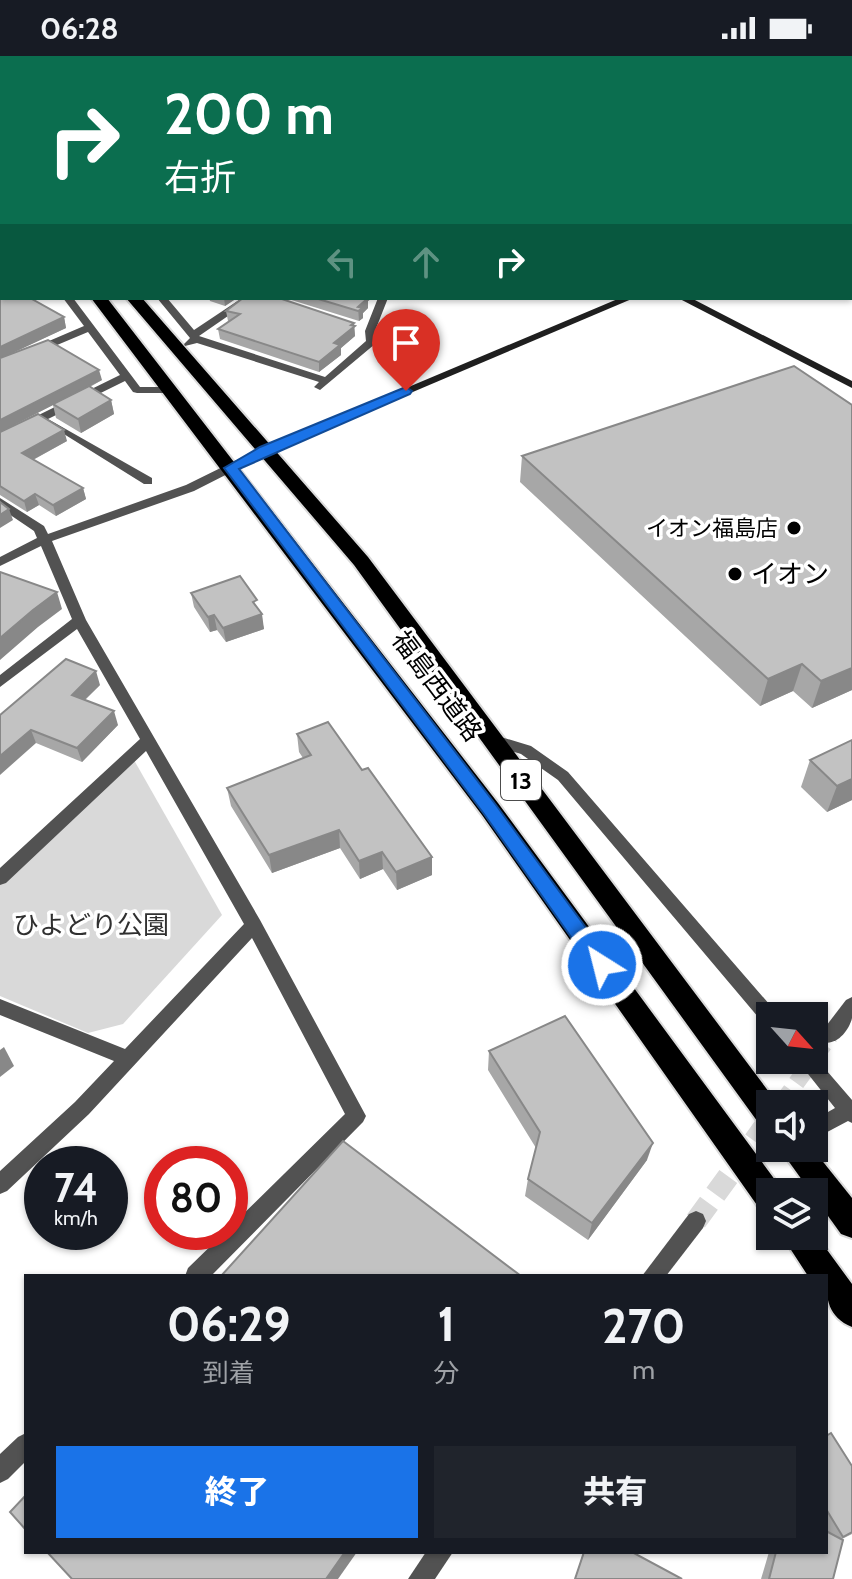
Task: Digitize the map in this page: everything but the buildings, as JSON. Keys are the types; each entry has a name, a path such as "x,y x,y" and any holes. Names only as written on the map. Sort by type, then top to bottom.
{"highway":[{"name":"福島西道路","path":"101,300 490,809 756,1179"},
{"name":"福島西道路","path":"136,300 361,561 756,1097"},
{"path":"805,1162 852,1223"},
{"path":"808,1250 825,1274"},
{"path":"828,1278 852,1311"}],"street":[{"path":"69,300 137,390 170,390"},
{"path":"164,300 194,337 323,384 371,342 370,331 382,300"},
{"path":"178,352 246,300"},
{"path":"0,562 43,540 190,488 265,450 624,300"},
{"path":"687,300 848,380"},
{"path":"355,327 370,331"},
{"path":"0,366 89,328"},
{"path":"0,438 126,376"},
{"path":"40,417 148,481"},
{"path":"0,502 40,529 79,620 254,925 356,1116 198,1274"},
{"path":"0,682 79,620"},
{"path":"491,739 526,750 563,776 756,1002"},
{"path":"0,878 148,740"},
{"path":"0,1184 82,1108 254,925"},
{"path":"830,1036 852,1005"},
{"path":"0,1007 127,1058"},
{"path":"818,1074 851,1112 828,1123"},
{"path":"655,1274 696,1221"},
{"path":"0,1471 24,1447"},
{"path":"420,1579 439,1554"}],"green space":[{"name":"ひよどり公園","path":"134,760 222,915 123,1024 88,1033 0,996 0,884"}],"tunnel":[{"path":"791,1090 803,1074"},
{"path":"696,1221 756,1138"}],"place":[{"name":"イオン福島店","path":"794,528"},
{"name":"イオン","path":"735,574"}],"route":[{"path":"406,391 265,450 231,468 490,809 602,965"}]}
